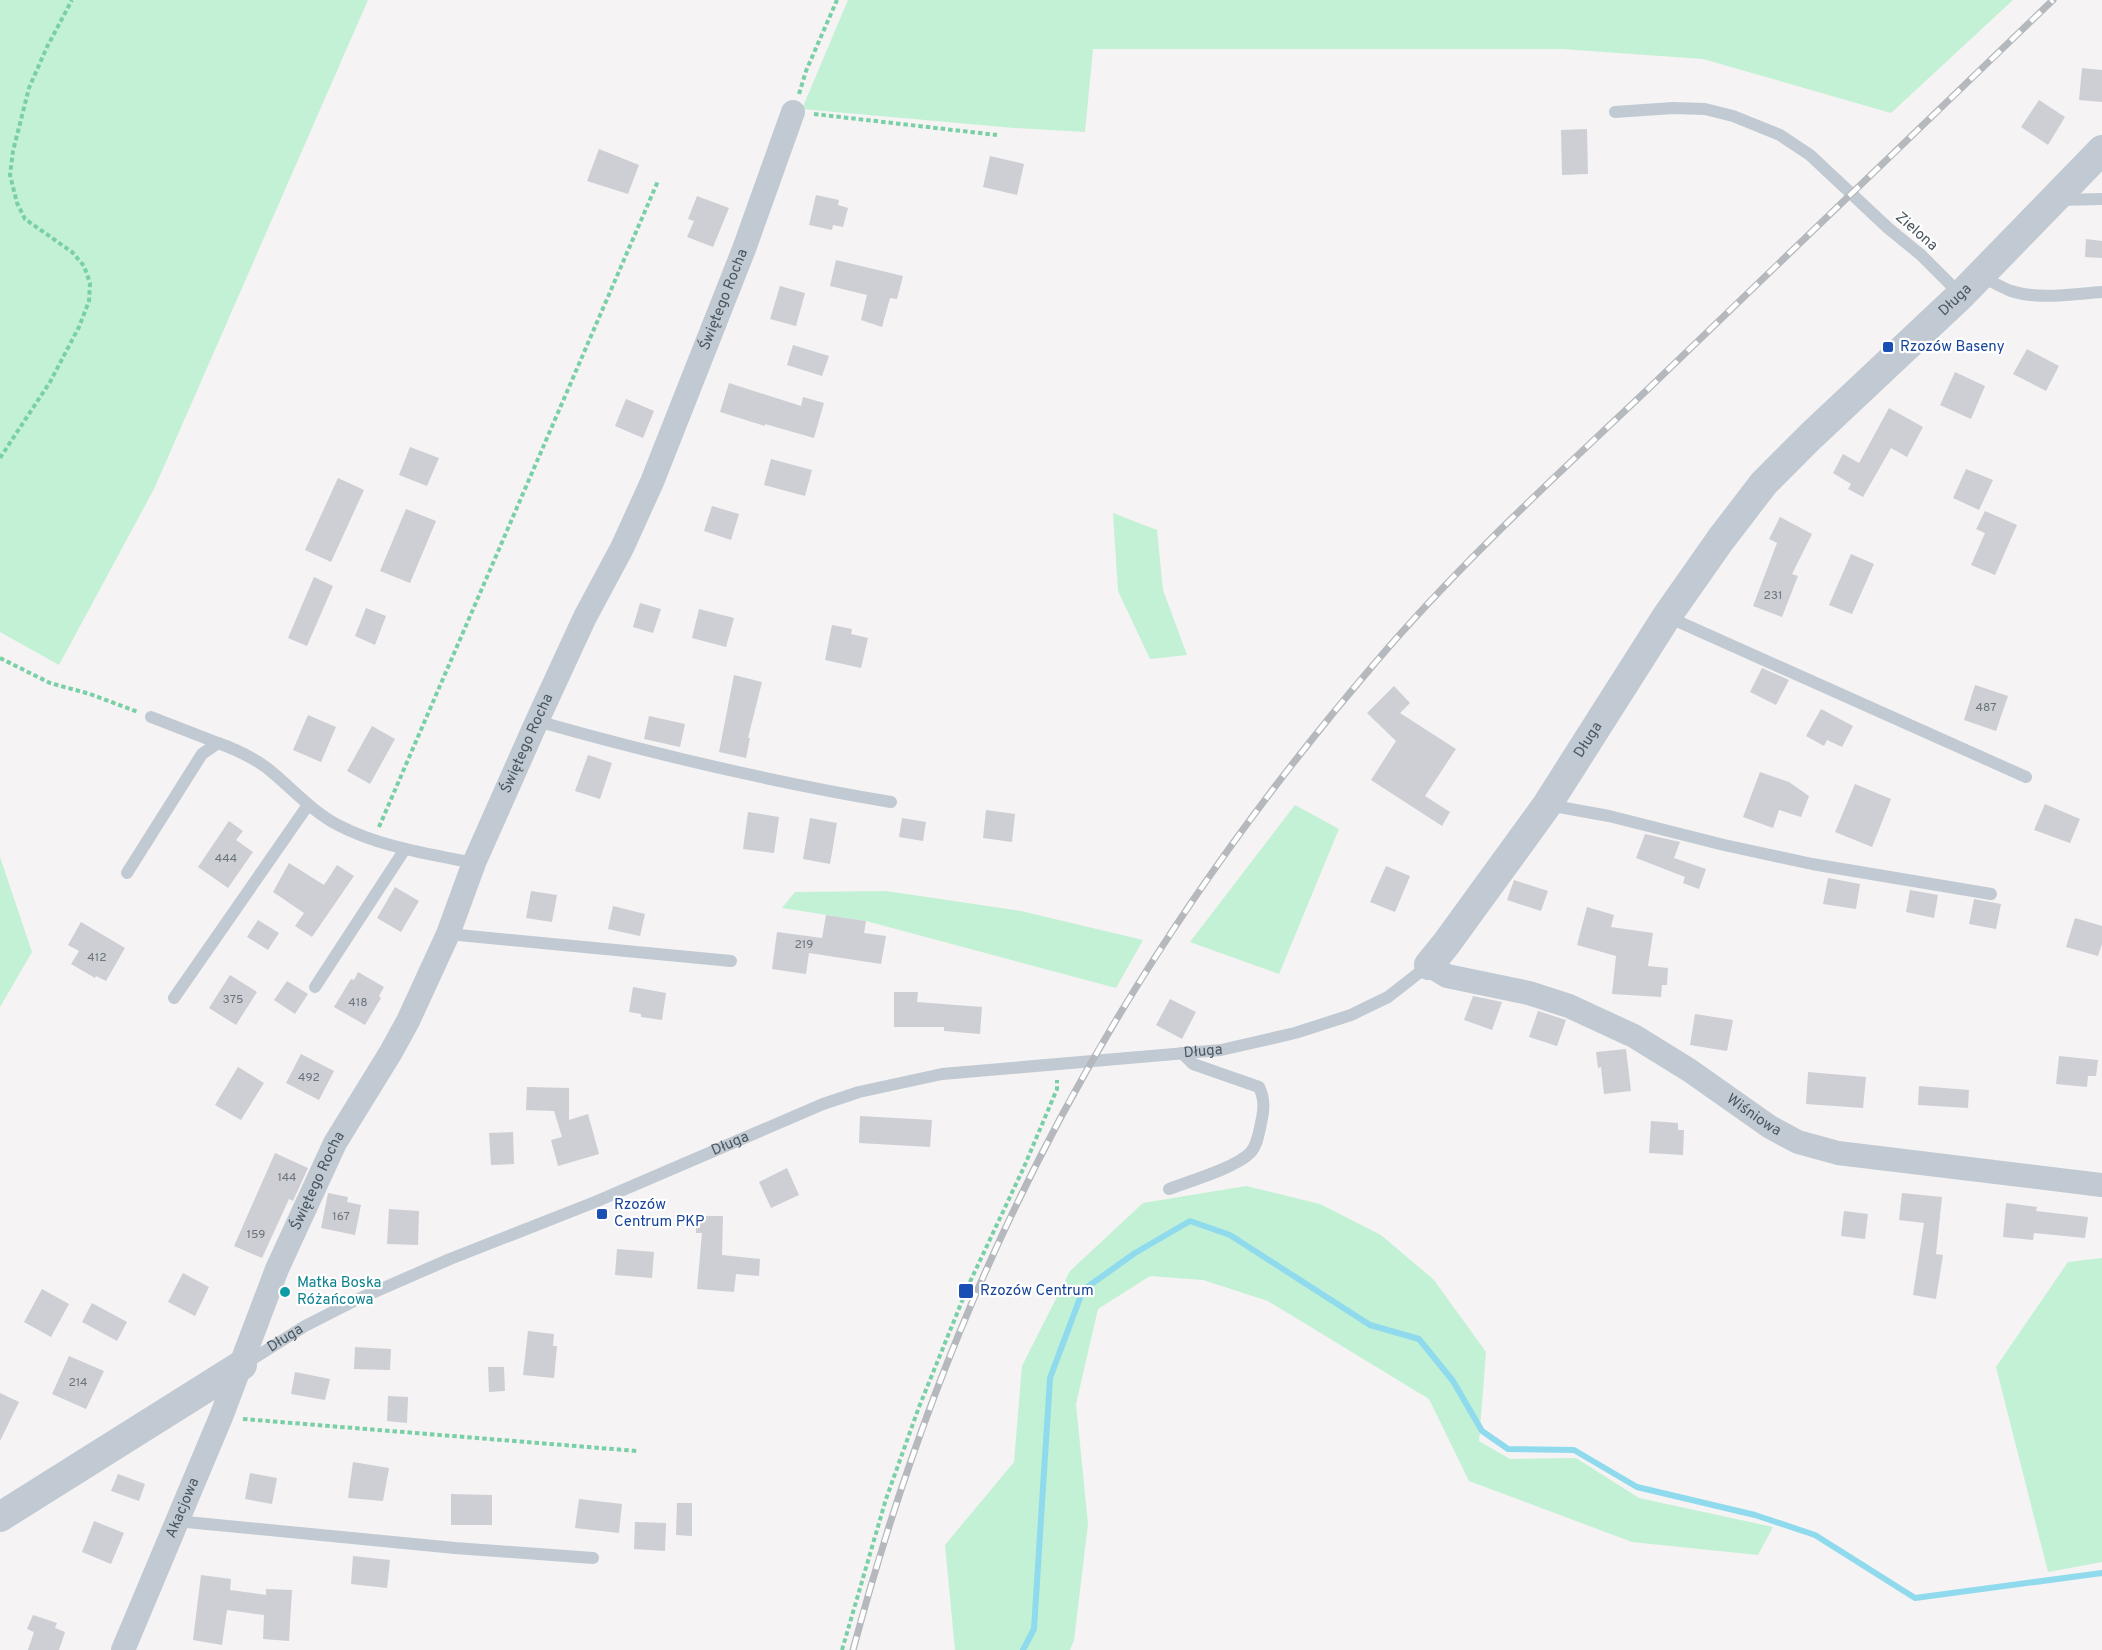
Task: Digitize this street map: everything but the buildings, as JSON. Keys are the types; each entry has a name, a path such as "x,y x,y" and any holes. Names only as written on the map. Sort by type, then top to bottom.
{"street":[{"name":"Świętego Rocha","path":"242,1365 277,1269 335,1143 395,1045 448,934 474,863 537,721 585,617 622,548 652,482 744,249 793,112"},
{"name":"Długa","path":"1429,965 1547,805 1667,616 1720,539 1764,483 1810,436 1970,285 2102,150"},
{"name":"Wiśniowa","path":"1429,965 1447,976 1529,993 1569,1006 1634,1036 1689,1070 1770,1127 1798,1142 1838,1154 2102,1185"},
{"name":"Długa","path":"0,1517 242,1365"},
{"name":"Akacjowa","path":"123,1650 242,1365"}],"lane":[{"name":"Zielona","path":"1615,112 1705,109 1733,116 1780,135 1810,155 1921,255 1970,285 2032,294 2065,295 2102,292"},
{"path":"2052,200 2102,198"},
{"path":"1667,616 2026,777"},
{"path":"152,717 237,750 265,767 308,805 338,825 373,840 405,849 474,863"},
{"path":"537,721 830,792 891,802"},
{"path":"128,873 202,754 218,743"},
{"path":"174,998 308,805"},
{"path":"1547,805 1609,816 1812,864 1991,894"},
{"path":"315,987 405,849"},
{"path":"448,934 731,961"},
{"name":"Długa","path":"242,1365 305,1326 356,1300 450,1259 596,1202 823,1104 859,1092 942,1074 1221,1050 1295,1033 1351,1015 1388,998 1429,965"},
{"path":"1169,1189 1237,1162 1251,1152 1258,1138 1262,1118 1264,1097 1259,1087 1193,1064 1182,1053"},
{"path":"176,1521 593,1558"}],"path":[{"path":"0,458 50,382 79,327 89,301 90,283 84,266 72,252 25,219 17,202 10,175 13,151 29,88 47,46 72,0"},
{"path":"837,0 806,71 793,112 996,135"},
{"path":"373,840 658,181"},
{"path":"0,658 50,683 90,694 152,717"},
{"path":"842,1650 886,1499 911,1427 969,1284 1024,1167 1057,1089 1057,1065"},
{"path":"221,1417 637,1451"}],"green space":[{"path":"0,0 368,0 154,489 59,665 0,632"},
{"path":"848,0 2013,0 1891,113 1703,59 1562,49 1093,49 1085,132 802,109"},
{"path":"1113,513 1157,530 1163,590 1187,655 1150,659 1118,591"},
{"path":"1295,805 1339,829 1279,974 1190,942"},
{"path":"0,857 32,952 0,1007"},
{"path":"886,891 1021,911 1143,940 1116,988 866,921 782,908 795,892"},
{"path":"1246,1186 1320,1204 1381,1235 1434,1280 1486,1352 1479,1441 1510,1459 1576,1458 1639,1498 1773,1527 1758,1555 1632,1542 1469,1481 1429,1399 1268,1301 1203,1280 1150,1276 1098,1309 1076,1404 1088,1524 1074,1640 1070,1650 955,1650 945,1545 1014,1462 1022,1366 1070,1271 1143,1203"},
{"path":"2102,1258 2102,1562 2048,1572 1996,1367 2068,1262"}],"waterway":[{"path":"1023,1650 1034,1629 1050,1378 1083,1290 1135,1253 1190,1221 1230,1235 1370,1325 1419,1339 1453,1381 1482,1431 1508,1449 1574,1450 1637,1487 1755,1515 1815,1535 1915,1598 2102,1573"}],"railway":[{"path":"853,1650 872,1581 917,1445 997,1245 1061,1117 1130,997 1206,881 1246,825 1331,716 1439,591 1542,489 2053,0"}],"place":[{"name":"Rzozów Baseny","path":"1888,347"},
{"name":"Rzozów Centrum PKP","path":"602,1214"},
{"name":"Rzozów Centrum","path":"966,1291"},
{"name":"Matka Boska Różańcowa","path":"285,1292"}]}
